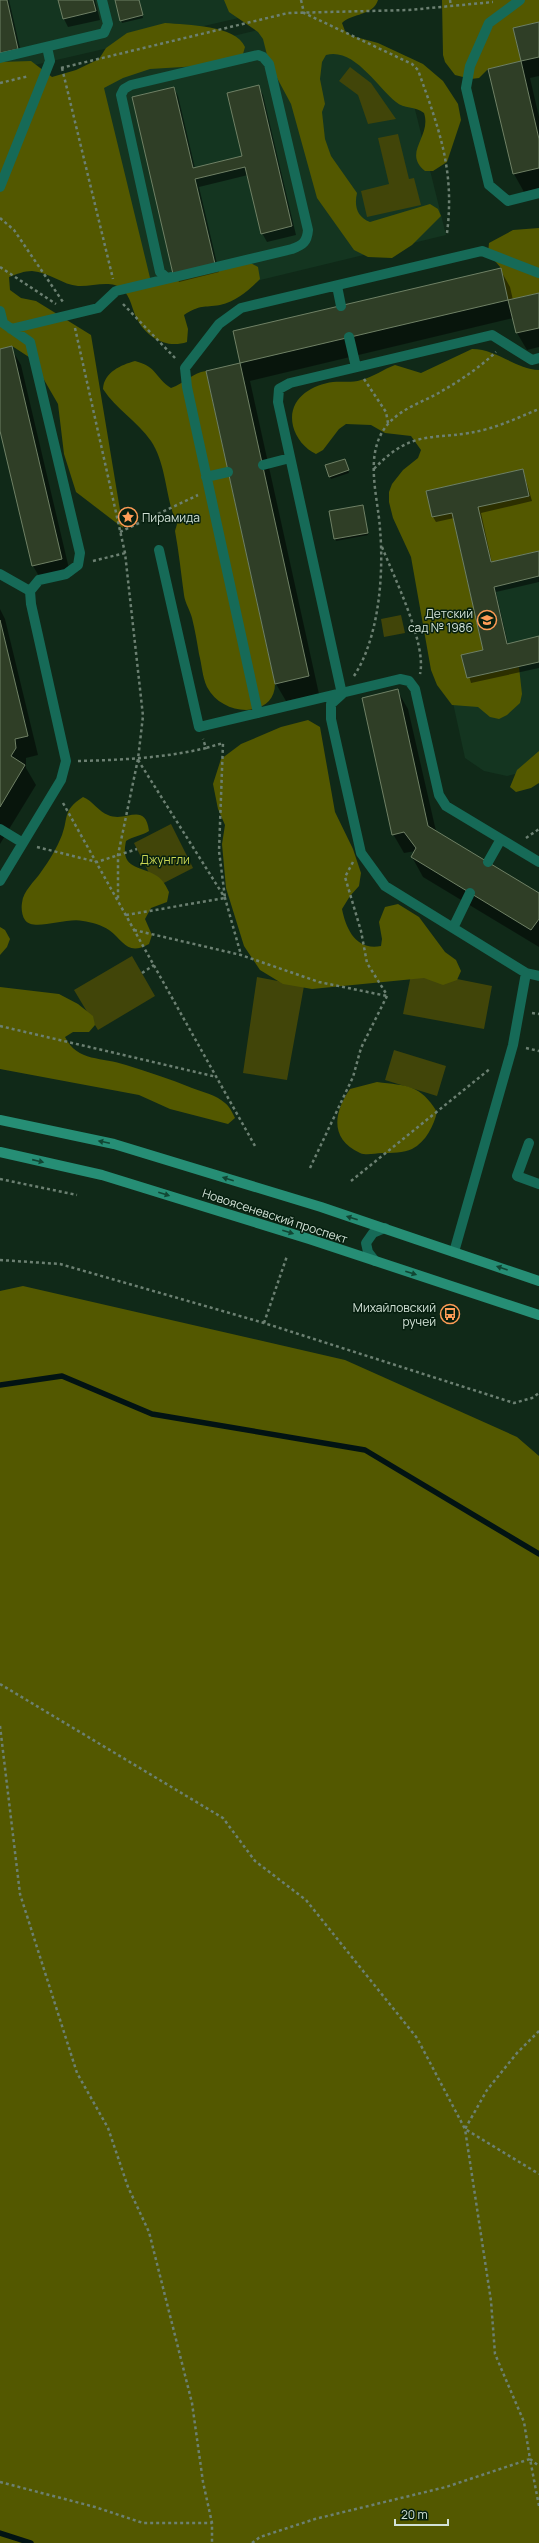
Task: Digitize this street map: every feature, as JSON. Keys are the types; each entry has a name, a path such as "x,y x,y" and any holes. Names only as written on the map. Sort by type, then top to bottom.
{"main road":[{"name":"Новоясеневский проспект","path":"0,1120 114,1144 385,1228 539,1281"},
{"name":"Новоясеневский проспект","path":"0,1152 102,1175 375,1261 539,1315"}],"street":[{"path":"0,58 104,33 108,24 102,0"},
{"path":"520,0 489,23 470,66 466,88 489,185 508,201 539,193"},
{"path":"0,187 50,61 47,47"},
{"path":"11,329 98,308 116,291 171,278 292,249 302,245 308,238 308,230 269,64 263,56 258,55 131,85 121,95 160,272 163,276 171,278"},
{"path":"258,713 206,477 187,387 185,368 219,324 241,308 482,251 539,273"},
{"path":"337,286 341,306"},
{"path":"0,311 3,323 30,342 80,553 78,565 66,574 39,580 30,591 31,604 66,761 61,780 0,881"},
{"path":"342,694 278,402 279,389 290,383 492,335 532,360 539,358"},
{"path":"349,337 356,367"},
{"path":"263,464 290,458"},
{"path":"206,477 228,472"},
{"path":"159,550 199,727 400,679 409,681 415,689 439,795 446,806 539,862"},
{"path":"0,574 30,591"},
{"path":"342,694 332,704 331,719 361,853 385,886 526,973 539,976"},
{"path":"0,830 23,843"},
{"path":"488,862 501,839"},
{"path":"453,928 470,893"},
{"path":"454,1252 513,1045 526,973"},
{"path":"529,1143 517,1176 539,1184"},
{"path":"375,1261 368,1252 366,1243 373,1233 385,1228"}],"path":[{"path":"301,0 304,13"},
{"path":"450,0 451,6"},
{"path":"0,83 270,16 288,13 409,10 501,1"},
{"path":"304,13 412,64 418,70 436,122 447,162 451,203 447,233"},
{"path":"62,68 116,291 124,307 185,368"},
{"path":"0,218 14,230 72,314 125,553 143,716 138,759 118,855 118,900"},
{"path":"0,267 72,314"},
{"path":"342,694 365,659 378,599 381,545 373,485 379,438 388,424 414,404 441,392 469,374 505,344"},
{"path":"356,367 386,412 388,424"},
{"path":"374,470 399,446 424,437 486,430 539,409"},
{"path":"120,532 209,490"},
{"path":"381,545 411,620 418,649 420,671 415,689"},
{"path":"78,565 125,553"},
{"path":"199,727 206,748"},
{"path":"66,761 138,759 206,748 223,743 219,851 225,898 241,956"},
{"path":"138,759 225,898"},
{"path":"56,789 256,1146"},
{"path":"23,843 97,862 137,849"},
{"path":"361,853 349,866 345,877 361,931 367,963 387,996"},
{"path":"126,915 225,898"},
{"path":"134,930 241,956 319,982 387,996"},
{"path":"142,973 154,965"},
{"path":"310,1168 353,1077 361,1048 387,996"},
{"path":"0,1026 217,1077"},
{"path":"351,1181 484,1076 494,1066"},
{"path":"0,1179 77,1195"},
{"path":"264,1323 287,1256"},
{"path":"0,1260 60,1264 264,1323 514,1403 532,1398 539,1393"},
{"path":"0,1684 223,1818 255,1861 306,1900 416,2038 465,2129 491,2301 495,2354 524,2422 539,2506"},
{"path":"0,1726 20,1894 77,2073 108,2128 128,2187 149,2232 192,2403 203,2482 212,2523 212,2543"},
{"path":"465,2129 487,2090 516,2053 539,2031"},
{"path":"465,2129 539,2174"},
{"path":"530,2460 539,2466"},
{"path":"252,2543 260,2538 315,2519 446,2487 530,2460"},
{"path":"0,2482 95,2507 144,2523 212,2523"}],"shaded area":[{"path":"0,0 253,0 256,14 0,73"},
{"path":"224,0 378,0 372,9 351,17 342,23 345,31 352,36 378,43 423,64 443,81 458,104 461,120 447,162 433,171 425,171 419,164 416,157 424,130 424,113 417,109 402,106 396,102 364,70 355,62 346,57 336,54 326,55 322,62 320,79 325,104 322,112 325,139 331,156 357,193 356,207 359,214 370,222 430,204 438,209 441,216 412,245 392,258 368,257 354,250 317,198 291,104 269,63 263,39 258,32 229,12"},
{"path":"442,0 539,0 539,22 513,28 521,61 488,69 479,78 471,79 455,75 445,62 443,55"},
{"path":"291,22 408,81 446,235 141,309 83,72"},
{"path":"165,23 222,30 232,34 240,40 245,47 243,54 199,66 150,69 123,78 104,88 152,286 249,262 258,267 260,279 247,291 232,301 220,305 198,308 184,315 188,329 187,342 172,344 158,340 146,332 137,319 127,295 118,286 112,284 83,286 72,285 32,271 23,272 9,277 10,290 21,298 36,301 91,335 123,528 76,492 64,454 58,404 32,359 12,346 0,349 0,62 31,61 52,77 76,70 99,59 106,48 127,33"},
{"path":"539,228 539,293 508,300 501,268 488,253 489,243 513,230"},
{"path":"472,349 490,352 530,369 539,370 539,553 538,551 491,562 478,507 529,496 523,469 426,491 452,513 483,650 462,655 467,678 519,667 522,694 520,703 507,715 499,719 490,717 478,707 452,705 437,685 431,670 411,557 393,518 389,502 389,492 392,484 403,470 418,458 421,450 411,436 385,433 371,425 346,424 339,429 323,450 316,454 308,449 299,439 294,430 292,417 293,409 297,401 302,395 316,386 333,382 361,380 395,365 421,373"},
{"path":"135,361 152,369 161,380 171,388 201,372 206,371 275,684 273,695 267,703 258,708 247,710 236,709 224,704 215,697 205,683 192,618 185,601 175,531 177,524 170,503 160,460 151,441 114,403 103,389 106,378 114,370"},
{"name":"Детский сад № 1986","path":"539,438 539,768 507,776 484,771 465,758 405,482"},
{"path":"308,720 320,727 335,812 353,849 361,873 359,886 350,896 342,909 346,924 350,931 359,942 365,945 372,947 381,946 382,939 379,922 385,907 398,904 419,917 445,952 456,960 461,971 457,980 443,985 424,978 312,989 283,984 260,970 244,946 226,888 222,844 225,825 218,809 213,784 221,759 241,744 281,727"},
{"path":"539,751 539,783 531,788 516,792 510,787 517,770"},
{"path":"83,797 108,815 121,817 139,815 147,822 149,831 126,841 126,857 128,862 132,865 157,876 164,883 169,892 167,902 151,908 145,919 152,935 149,944 142,947 131,948 126,946 109,930 86,921 76,920 35,925 25,920 23,916 22,905 25,894 55,850 62,835 69,810"},
{"path":"0,927 5,930 10,939 7,947 0,955"},
{"path":"0,987 59,994 78,1004 93,1016 95,1025 89,1032 73,1032 65,1037 76,1051 84,1055 151,1073 214,1096 227,1105 235,1118 228,1124 170,1109 139,1095 0,1069"},
{"path":"377,1082 397,1084 418,1091 425,1096 437,1112 429,1133 417,1146 412,1149 397,1152 363,1154 350,1147 339,1133 337,1124 340,1107 350,1089"},
{"path":"23,1286 345,1360 517,1437 539,1456 539,2543 0,2543 0,1291"}],"green space":[{"path":"350,67 371,83 396,119 368,124 358,95 339,81"},
{"path":"398,134 409,179 414,178 421,205 367,217 361,191 389,184 378,138"},
{"path":"401,615 405,633 384,637 381,619"},
{"name":"Джунгли","path":"171,824 193,868 156,887 134,843"},
{"path":"132,956 155,996 98,1030 74,990"},
{"path":"412,970 492,986 484,1029 403,1014"},
{"path":"257,977 304,986 287,1080 243,1073"},
{"path":"394,1050 446,1066 437,1096 385,1080"}],"building":[{"path":"0,0 7,0 18,49 0,53"},
{"path":"58,0 93,0 96,11 63,19"},
{"path":"115,0 139,0 143,15 120,21"},
{"path":"539,22 539,57 521,61 513,28"},
{"path":"521,61 539,139 539,168 513,174 488,69"},
{"path":"259,85 292,226 261,234 245,167 195,179 215,264 173,274 132,97 174,87 193,168 242,156 227,93"},
{"path":"501,268 508,300 240,363 233,331"},
{"path":"539,293 539,328 516,333 508,300"},
{"path":"12,346 62,559 32,566 0,431 0,349"},
{"path":"240,363 309,676 275,684 206,371"},
{"path":"345,459 349,470 329,477 325,465"},
{"path":"523,469 529,496 478,507 491,562 539,551 539,576 494,587 507,644 539,636 539,662 467,678 461,655 483,650 452,513 432,517 426,491"},
{"path":"363,505 368,533 334,539 329,511"},
{"path":"0,620 28,736 15,739 16,748 11,756 25,765 0,807"},
{"path":"398,689 428,826 539,893 539,919 531,930 411,857 416,848 404,832 392,835 362,698"}],"waterway":[{"name":"Михайловский ручей","path":"0,1385 62,1376 152,1414 365,1450 539,1554"},
{"path":"0,2533 31,2543"}],"place":[{"name":"Пирамида","path":"128,517"},
{"name":"Детский сад № 1986","path":"487,620"},
{"name":"Михайловский ручей","path":"450,1314"}]}
